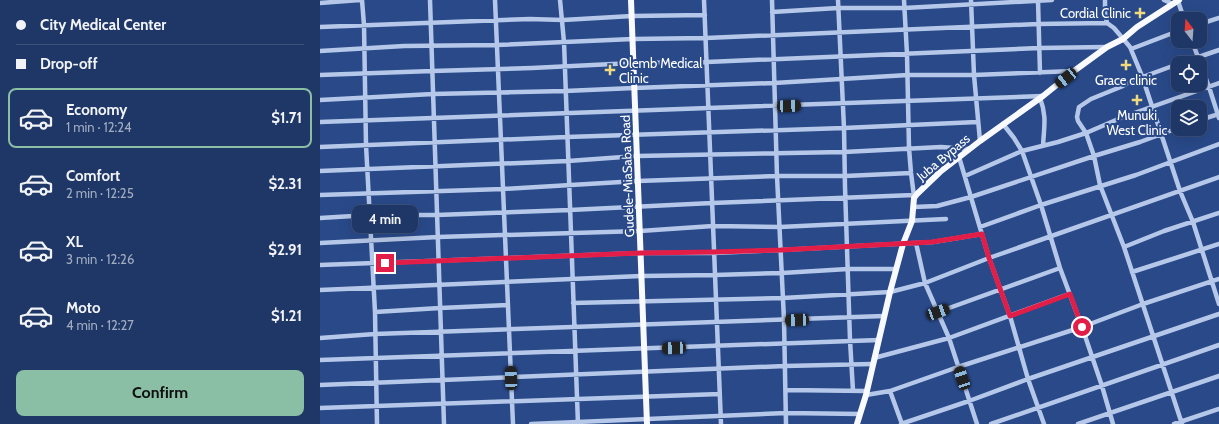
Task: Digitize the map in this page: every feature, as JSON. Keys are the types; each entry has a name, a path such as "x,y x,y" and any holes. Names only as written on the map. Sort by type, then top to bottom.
{"main road":[{"name":"Gudele-MiaSaba Road","path":"631,0 646,422"},
{"name":"Juba Bypass","path":"857,424 896,269 903,244 912,221 914,196 959,157 1074,71 1107,48 1123,39 1137,27 1177,2"}],"street":[{"path":"320,3 361,0 364,25 365,120 371,264 375,312 375,358 378,424"},
{"path":"430,0 444,424"},
{"path":"495,0 513,424"},
{"path":"560,0 564,42 578,423"},
{"path":"704,0 721,424"},
{"path":"772,0 777,176 785,344 786,424"},
{"path":"838,0 853,391"},
{"path":"320,218 504,213 778,200 914,196 909,148 908,75 904,0"},
{"path":"1038,0 1040,73"},
{"path":"772,12 838,8 904,8 971,2 1052,0"},
{"path":"1105,0 1107,23"},
{"path":"1164,0 1177,2 1181,12"},
{"path":"971,2 977,122 980,141"},
{"path":"320,27 430,22 530,19 563,20 632,16 705,15"},
{"path":"1207,22 1219,18"},
{"path":"320,51 404,46 497,45 633,39 773,36 1038,24 1107,23 1114,28 1131,49 1142,76 1180,191 1193,222 1219,304"},
{"path":"1131,49 1171,34"},
{"path":"320,75 633,63 707,62 1039,48 1107,48"},
{"path":"1200,56 1219,50"},
{"path":"1171,67 1142,76 1091,100 1079,107 1077,117 1086,133 1094,156 1100,185 1124,247 1181,423"},
{"path":"320,100 433,94 565,91 774,83 908,75 974,75 1074,71"},
{"path":"1207,82 1219,116 1207,119"},
{"path":"965,176 1022,151 1086,133 1123,117 1219,83"},
{"path":"320,122 1041,97 1045,121 1043,146"},
{"path":"320,147 909,126 977,122"},
{"path":"1003,124 1022,151 1041,205 1060,268 1102,386 1113,424"},
{"path":"914,207 937,206 971,197 1171,131"},
{"path":"980,227 1100,185 1136,175 1219,144"},
{"path":"320,171 568,161 637,156 844,152 942,146 970,149"},
{"path":"959,157 989,258 1010,316 1028,379 1044,424"},
{"path":"320,194 503,189 638,181 777,176 845,176 911,173"},
{"path":"573,303 642,300 783,298 890,292 925,283 989,258 1112,216 1219,177"},
{"path":"1124,247 1164,231 1219,213"},
{"path":"320,243 438,237 640,231 713,226 780,226 946,219"},
{"path":"320,265 641,253 781,250 932,242 982,234"},
{"path":"916,242 925,283 949,338 977,424"},
{"path":"1132,272 1219,244"},
{"path":"938,312 1060,268"},
{"path":"320,290 572,278 782,273 848,269 896,269"},
{"path":"786,390 853,391 866,393 890,391 958,367 1082,327 1143,304 1219,279"},
{"path":"320,384 718,370 785,366 852,365 873,361 949,338 1070,294"},
{"path":"375,312 508,305"},
{"path":"890,391 902,424 1028,379 1219,314"},
{"path":"320,338 375,334 884,316"},
{"path":"320,360 879,340"},
{"path":"991,424 1219,345"},
{"path":"1078,424 1219,376"},
{"path":"320,408 720,394"},
{"path":"1174,424 1181,423 1219,409"},
{"path":"531,424 646,422 786,413 860,414"}],"place":[{"name":"Cordial Clinic","path":"1140,13"},
{"name":"Grace clinic","path":"1126,65"},
{"name":"Olemb Medical Clinic","path":"610,70"},
{"name":"Munuki West Clinic","path":"1137,100"}],"route":[{"path":"385,263 641,253 781,250 932,242 982,234 1010,316 1070,294 1082,327"}]}
